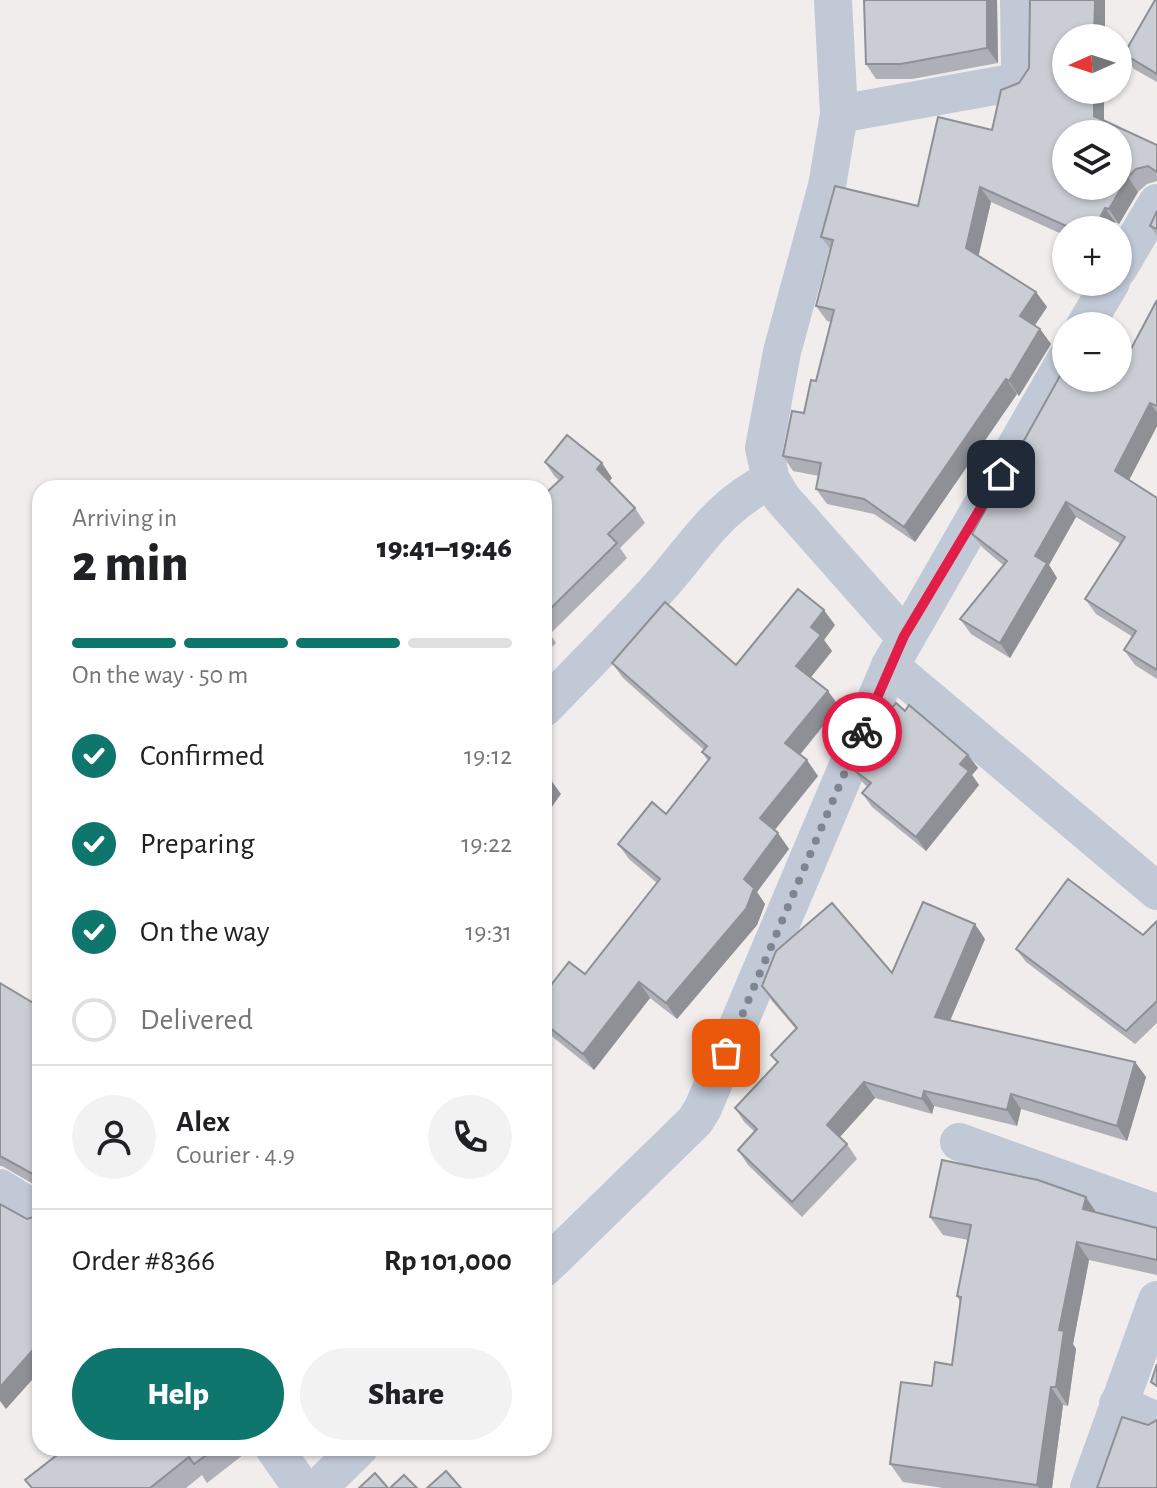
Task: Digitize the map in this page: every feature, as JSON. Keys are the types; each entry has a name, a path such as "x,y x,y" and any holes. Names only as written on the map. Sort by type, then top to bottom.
{"street":[{"path":"833,0 839,114 827,186 782,352 766,430 764,448 771,480 897,651 1157,891"},
{"path":"839,114 1011,83 1018,79 1019,0"},
{"path":"1132,245 1157,203"},
{"path":"552,1260 695,1121 703,1108 897,651 1052,383"},
{"path":"552,700 664,581 708,525 742,494 771,480"},
{"path":"959,1142 1157,1213"},
{"path":"0,1188 32,1208"},
{"path":"1089,1488 1157,1300"},
{"path":"1118,1404 1157,1421"},
{"path":"280,1456 302,1488"},
{"path":"318,1488 351,1456"}],"building":[{"path":"864,0 987,0 987,48 901,64 866,64"},
{"path":"1030,0 1095,0 1094,24 1052,24 1052,104 1094,104 1094,116 1103,120 1052,120 1052,200 1114,200 1101,216 1052,216 1052,220 980,187 966,248 1036,292 1020,316 1040,329 1009,381 1006,379 904,527 864,499 816,489 821,463 783,456 792,411 804,413 811,380 816,381 834,310 816,306 833,240 821,237 835,186 918,206 938,117 992,130 1001,90 1019,83 1029,68"},
{"path":"1157,0 1157,74 1132,59 1132,40"},
{"path":"1132,133 1157,145 1157,172 1148,166 1132,173"},
{"path":"1157,211 1157,229 1150,226"},
{"path":"1157,300 1157,406 1150,403 1115,471 1157,498 1157,670 1124,650 1136,631 1085,599 1125,537 1066,502 1035,556 1047,563 1000,643 960,619 1007,561 972,534 1052,390 1132,392 1132,347"},
{"path":"567,435 602,463 597,469 635,508 608,534 617,543 552,607 552,487 563,477 545,462"},
{"path":"798,589 824,610 811,627 821,635 796,666 828,691 785,743 807,760 760,818 778,833 744,879 754,888 746,909 666,1003 639,982 583,1054 552,1029 552,984 569,962 585,974 660,879 618,844 652,802 666,814 710,758 702,752 707,746 612,663 665,602 736,665"},
{"path":"896,703 905,711 909,705 968,755 960,764 969,771 916,837 862,793 871,783 854,770 868,738"},
{"path":"1068,879 1143,935 1157,921 1157,1001 1126,1031 1016,949"},
{"path":"923,902 975,924 935,1017 1135,1062 1117,1126 1011,1094 1007,1110 924,1091 922,1099 864,1082 827,1125 847,1144 792,1202 738,1150 757,1129 735,1108 778,1062 771,1055 797,1028 762,986 776,951 832,903 892,973"},
{"path":"0,983 32,1002 32,1174 0,1156"},
{"path":"942,1160 1038,1180 1086,1197 1083,1209 1157,1228 1157,1260 1077,1242 1059,1330 1064,1331 1056,1387 1051,1387 1037,1485 890,1464 901,1382 932,1386 935,1362 952,1365 961,1297 957,1296 971,1225 930,1217"},
{"path":"0,1204 27,1219 32,1217 32,1351 0,1387"},
{"path":"1157,1364 1157,1386 1151,1382"},
{"path":"1122,1417 1148,1425 1157,1420 1157,1488 1097,1488"},
{"path":"56,1456 205,1456 194,1464 189,1457 150,1488 32,1488 25,1480"},
{"path":"446,1471 461,1488 427,1488"},
{"path":"375,1473 388,1488 359,1488"},
{"path":"404,1475 417,1488 390,1488"}],"way so far":[{"path":"726,1053 862,732"}],"route":[{"path":"862,732 904,636 1001,474"}]}
